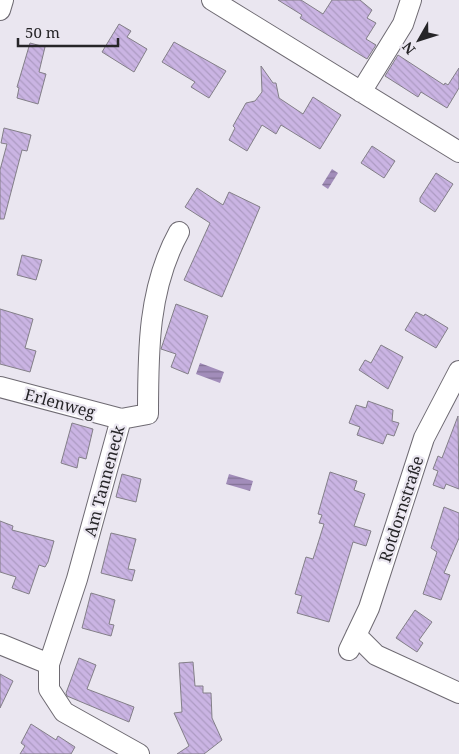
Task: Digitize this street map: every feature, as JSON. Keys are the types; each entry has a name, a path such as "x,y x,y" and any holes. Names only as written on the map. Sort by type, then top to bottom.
{"street":[{"path":"0,10 2,0"},
{"path":"212,0 459,152"},
{"path":"361,92 403,24 411,0"},
{"name":"Am Tanneneck","path":"139,754 64,712 49,688 49,664 77,579 121,418 148,414 148,362 152,309 170,248 179,232"},
{"name":"Rotdornstraße","path":"459,371 424,438 369,608 353,642 376,655 459,693"},
{"name":"Erlenweg","path":"0,387 121,418"},
{"path":"0,644 49,664"}],"shaded area":[{"path":"332,169 338,173 328,189 322,185"},
{"path":"200,363 224,372 220,383 196,374"},
{"path":"229,474 253,481 250,491 226,484"}],"building":[{"path":"278,0 301,0 323,14 332,0 360,0 372,10 367,18 376,23 366,39 376,45 367,59 300,18 302,15"},
{"path":"119,24 131,31 127,37 147,49 134,72 102,52"},
{"path":"174,42 226,71 209,98 191,87 195,82 162,62"},
{"path":"30,43 45,47 39,72 46,74 38,104 17,98 19,88 17,87"},
{"path":"398,55 444,85 445,83 448,85 459,68 459,88 447,108 421,92 418,97 385,76"},
{"path":"261,66 273,83 276,83 279,98 303,114 313,97 341,115 320,149 281,125 276,134 262,125 247,151 229,140 235,128 233,126 246,103 255,101 262,92"},
{"path":"4,128 31,135 27,151 22,150 4,219 0,219 0,170 7,144 1,143"},
{"path":"372,146 395,161 384,178 361,163"},
{"path":"436,173 453,184 435,212 420,202 420,198"},
{"path":"197,188 223,205 229,192 260,207 222,297 184,280 210,223 185,207"},
{"path":"22,255 42,260 36,280 17,275"},
{"path":"176,304 208,316 188,374 171,367 176,354 161,349"},
{"path":"0,309 33,319 25,348 36,351 30,372 0,364"},
{"path":"416,312 424,316 425,314 448,328 436,348 405,330"},
{"path":"381,345 403,357 388,389 359,370 365,360 371,363"},
{"path":"368,401 393,410 392,421 399,423 394,436 387,434 383,444 357,435 360,427 349,423 356,405 366,408"},
{"path":"458,416 459,489 446,484 444,489 433,485 438,471 433,469 438,456 442,458"},
{"path":"72,423 93,429 86,459 79,457 77,468 61,463"},
{"path":"330,472 357,481 354,490 365,494 354,526 371,531 366,546 353,542 329,622 297,613 302,596 295,594 306,557 313,559 324,524 319,523 322,515 318,514"},
{"path":"122,474 141,479 136,502 116,497"},
{"path":"444,507 459,513 459,538 444,573 450,575 441,600 423,594 437,552 431,548"},
{"path":"0,521 13,526 12,530 54,541 48,562 45,567 39,565 29,594 12,588 16,577 0,572"},
{"path":"111,533 136,539 128,569 135,570 132,581 101,573"},
{"path":"91,593 115,600 109,624 114,625 111,636 82,628"},
{"path":"415,610 432,622 419,640 423,643 417,652 396,638"},
{"path":"79,658 96,665 87,689 134,707 129,722 67,696 66,693"},
{"path":"193,662 195,686 203,686 203,693 211,693 212,718 222,740 204,754 177,754 189,746 174,713 182,712 179,663"},
{"path":"0,674 13,681 0,708"},
{"path":"31,724 56,740 58,736 75,747 71,754 20,754 25,746 21,743"}]}
